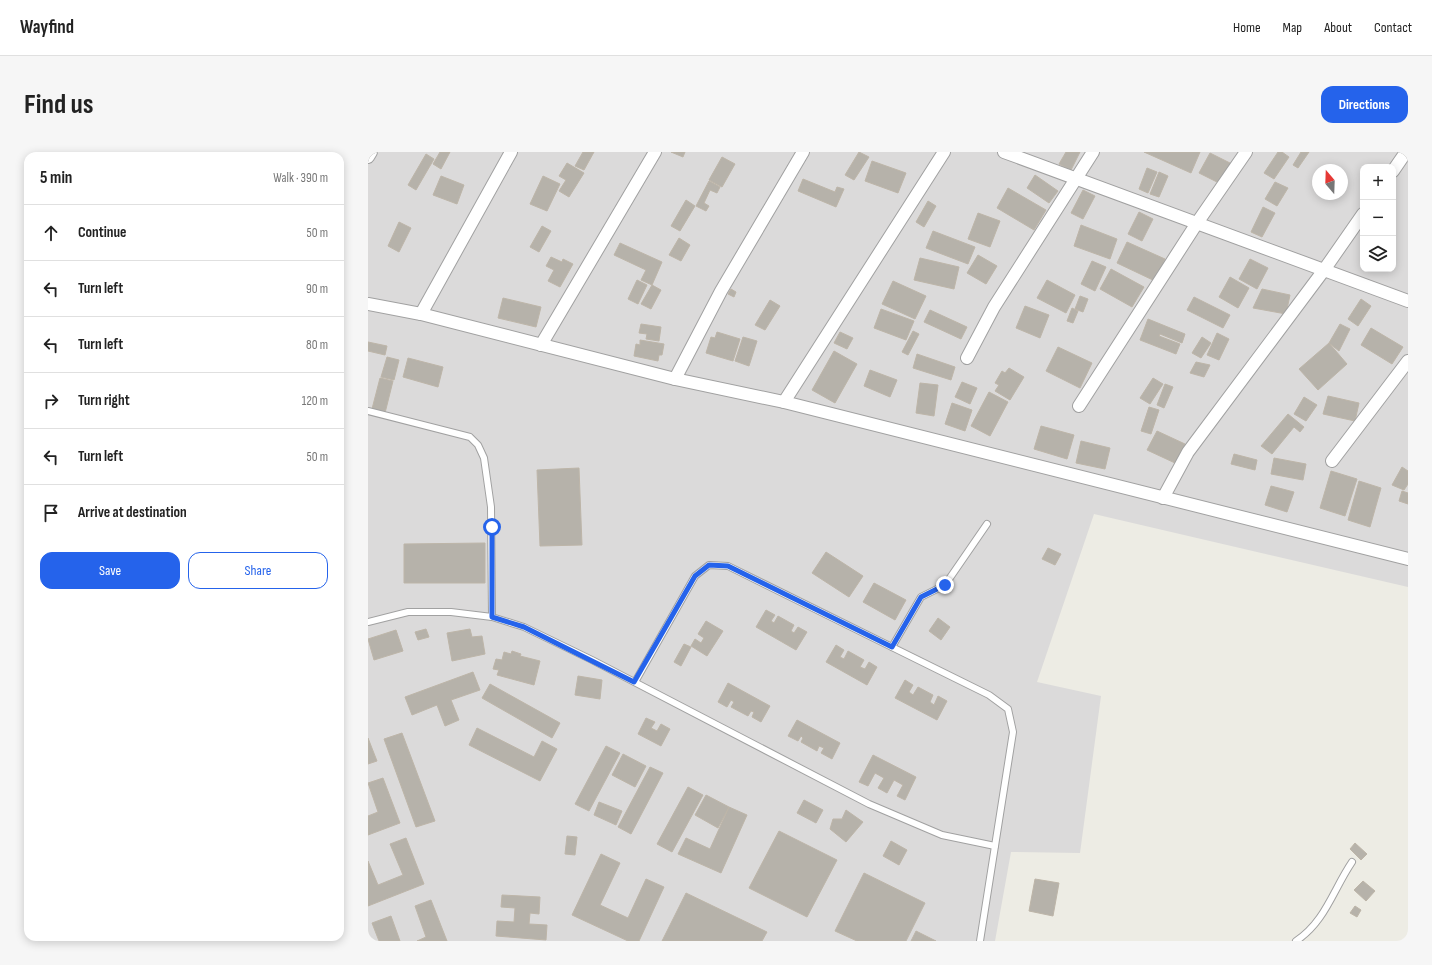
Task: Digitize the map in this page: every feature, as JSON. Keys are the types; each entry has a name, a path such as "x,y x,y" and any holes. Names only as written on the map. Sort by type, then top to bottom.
{"street":[{"path":"368,157 371,152"},
{"path":"421,314 511,152"},
{"path":"541,346 655,152"},
{"path":"675,379 721,291 803,152"},
{"path":"784,402 944,152"},
{"path":"1004,152 1408,300"},
{"path":"967,358 994,307 1093,152"},
{"path":"1079,406 1197,223 1246,152"},
{"path":"1396,167 1406,152"},
{"path":"1163,498 1188,452 1324,270 1360,218"},
{"path":"368,304 421,314 541,346 675,379 784,402 1408,559"},
{"path":"1332,461 1408,361"}],"lane":[{"path":"368,411 470,437 478,445 484,458 491,507 492,617"},
{"path":"892,647 921,597 945,585 987,524"},
{"path":"634,682 695,576 709,565 728,566 989,695 1008,709 1013,732 980,941"},
{"path":"368,622 408,612 451,612 492,617 524,627 634,682 869,804 942,835 995,846"},
{"path":"1296,941 1307,934 1320,919 1331,902 1340,880 1352,862"}],"shaded area":[{"path":"368,152 1408,152 1408,587 1094,514 1037,682 1101,696 1080,853 1011,852 995,941 368,941"}],"building":[{"path":"440,152 450,152 441,169 433,164"},
{"path":"583,152 594,152 584,170 575,166"},
{"path":"671,152 685,152 683,157"},
{"path":"859,152 869,157 854,180 845,175"},
{"path":"1066,152 1080,152 1071,170 1059,164"},
{"path":"1144,152 1200,152 1191,173"},
{"path":"1278,152 1282,152 1289,157 1274,179 1264,173"},
{"path":"1301,152 1309,152 1298,168 1293,165"},
{"path":"1210,153 1232,164 1221,184 1199,173"},
{"path":"426,154 434,159 416,190 408,185"},
{"path":"722,157 735,164 722,187 709,180"},
{"path":"872,161 906,173 898,193 865,181"},
{"path":"567,163 584,173 569,197 559,191 566,180 559,176"},
{"path":"1147,168 1157,172 1148,193 1139,189"},
{"path":"1159,172 1168,176 1159,197 1150,194"},
{"path":"1035,175 1058,191 1049,203 1027,188"},
{"path":"441,176 464,185 457,204 433,195"},
{"path":"543,176 560,184 547,211 530,204"},
{"path":"803,179 835,192 837,187 844,189 836,207 798,191"},
{"path":"709,181 720,187 717,193 710,190 704,203 709,206 706,211 696,206"},
{"path":"1275,182 1288,188 1277,206 1265,199"},
{"path":"1008,188 1046,210 1034,230 997,208"},
{"path":"1083,190 1095,196 1083,219 1071,213"},
{"path":"686,200 695,206 680,231 671,226"},
{"path":"928,201 936,206 924,227 916,222"},
{"path":"1263,207 1275,213 1262,237 1251,232"},
{"path":"1139,212 1153,219 1142,241 1128,234"},
{"path":"978,213 1000,221 990,247 968,239"},
{"path":"399,222 411,228 399,252 388,246"},
{"path":"1081,225 1117,239 1110,259 1074,246"},
{"path":"542,226 551,231 539,252 530,247"},
{"path":"933,231 975,247 968,264 926,248"},
{"path":"679,238 690,245 681,261 669,255"},
{"path":"1127,242 1165,259 1155,281 1117,263"},
{"path":"620,243 662,262 652,285 641,280 646,270 614,255"},
{"path":"978,255 997,266 986,284 967,273"},
{"path":"551,257 562,262 563,259 573,264 560,287 548,281 554,270 546,266"},
{"path":"920,258 959,267 954,289 914,280"},
{"path":"1250,259 1268,268 1257,289 1239,279"},
{"path":"1092,261 1106,267 1095,291 1081,284"},
{"path":"1111,269 1144,287 1132,307 1100,289"},
{"path":"1230,277 1249,288 1238,308 1219,297"},
{"path":"637,280 647,285 638,304 628,299"},
{"path":"1047,280 1075,295 1066,313 1037,298"},
{"path":"893,281 926,296 915,319 882,304"},
{"path":"652,285 661,290 651,309 641,304"},
{"path":"731,289 736,292 734,297 728,294"},
{"path":"1262,289 1290,295 1286,314 1253,308"},
{"path":"1080,296 1088,299 1083,312 1075,309"},
{"path":"1194,297 1230,315 1223,328 1187,310"},
{"path":"503,298 541,307 536,327 498,318"},
{"path":"1361,299 1371,306 1358,326 1348,319"},
{"path":"770,300 780,306 765,330 755,325"},
{"path":"1025,306 1049,315 1040,338 1016,328"},
{"path":"1072,308 1078,311 1073,323 1067,321"},
{"path":"881,309 914,321 906,340 874,328"},
{"path":"930,310 967,327 961,339 924,322"},
{"path":"1148,319 1185,334 1182,343 1160,334 1159,336 1180,344 1176,354 1140,340"},
{"path":"641,324 661,327 659,341 646,339 647,334 639,333"},
{"path":"1340,324 1350,329 1339,351 1329,343"},
{"path":"1371,328 1403,347 1392,364 1361,345"},
{"path":"913,331 919,334 908,355 902,352"},
{"path":"717,332 740,339 733,361 706,353 711,337 715,338"},
{"path":"840,332 853,338 847,349 834,343"},
{"path":"1217,333 1229,339 1219,360 1207,355"},
{"path":"743,337 757,341 749,366 735,361"},
{"path":"1202,337 1211,343 1201,358 1192,353"},
{"path":"640,340 664,344 662,355 659,355 658,361 634,356 636,344 640,345"},
{"path":"368,342 387,346 385,355 368,351"},
{"path":"1329,343 1347,364 1318,390 1299,369"},
{"path":"1058,347 1092,363 1080,388 1046,371"},
{"path":"834,351 857,364 835,403 812,390"},
{"path":"917,354 955,367 951,380 913,368"},
{"path":"387,357 399,360 394,380 381,377"},
{"path":"408,358 443,367 438,387 403,377"},
{"path":"1196,362 1210,365 1204,377 1190,373"},
{"path":"1009,368 1024,377 1010,400 995,391 999,385 995,383 1002,371 1005,373"},
{"path":"870,370 897,380 890,397 864,386"},
{"path":"380,378 393,381 385,413 372,409"},
{"path":"1153,378 1163,384 1150,404 1140,398"},
{"path":"962,382 977,388 970,404 955,397"},
{"path":"920,383 938,385 934,416 916,413"},
{"path":"1165,384 1173,387 1164,408 1157,405"},
{"path":"989,392 1008,402 990,436 971,426"},
{"path":"1328,396 1359,403 1355,421 1323,414"},
{"path":"1304,397 1317,405 1306,421 1294,414"},
{"path":"952,403 972,410 965,431 945,424"},
{"path":"1149,407 1159,410 1151,434 1141,431"},
{"path":"1288,414 1304,427 1300,432 1294,427 1272,454 1261,446"},
{"path":"1041,426 1074,435 1067,459 1034,449"},
{"path":"1157,431 1185,444 1175,463 1147,450"},
{"path":"1081,441 1110,448 1105,469 1076,463"},
{"path":"1234,454 1257,460 1255,470 1231,464"},
{"path":"1274,458 1306,464 1303,480 1271,474"},
{"path":"1402,467 1408,471 1408,484 1404,490 1392,485"},
{"path":"579,468 582,545 540,546 537,470"},
{"path":"1331,471 1357,479 1345,516 1320,508"},
{"path":"1359,481 1381,488 1370,527 1348,520"},
{"path":"1271,486 1294,492 1287,512 1265,505"},
{"path":"1402,491 1408,493 1408,504 1399,501"},
{"path":"485,543 485,583 404,583 404,544"},
{"path":"1048,548 1061,554 1055,565 1042,559"},
{"path":"826,552 863,576 849,597 812,573"},
{"path":"874,583 906,600 895,620 863,602"},
{"path":"766,610 775,615 771,621 774,623 778,616 794,625 791,631 794,633 798,627 807,632 796,650 756,627"},
{"path":"938,618 950,627 941,640 929,631"},
{"path":"706,621 723,631 707,656 691,646 695,639 701,643 704,638 698,634"},
{"path":"426,629 429,637 418,640 415,632"},
{"path":"470,629 472,637 482,636 485,654 452,661 447,633"},
{"path":"396,630 403,651 374,660 368,639"},
{"path":"684,644 691,647 681,666 674,662"},
{"path":"836,645 844,650 840,657 844,659 848,651 864,660 860,667 865,669 869,662 877,667 867,685 826,662"},
{"path":"512,651 521,654 520,656 540,661 534,685 497,675 499,670 493,669 496,659 502,660 504,652 511,654"},
{"path":"473,672 480,690 451,700 459,720 445,726 437,705 412,715 405,697"},
{"path":"578,676 602,680 600,699 575,695"},
{"path":"905,680 913,685 909,692 913,695 918,687 933,695 930,702 934,705 938,696 947,701 937,720 895,698"},
{"path":"728,683 770,706 761,722 752,717 754,712 751,711 748,716 731,707 734,702 731,700 727,707 718,702"},
{"path":"490,684 560,723 552,738 482,698"},
{"path":"646,718 655,722 651,728 657,731 661,724 670,729 661,746 638,734"},
{"path":"797,720 840,743 832,759 821,753 824,748 819,746 817,751 801,742 803,738 801,736 798,741 788,736"},
{"path":"477,728 534,757 542,741 557,749 540,781 469,745"},
{"path":"402,733 435,821 416,827 384,739"},
{"path":"368,738 377,761 368,764"},
{"path":"606,746 620,753 589,811 575,804"},
{"path":"623,754 646,766 635,787 612,775"},
{"path":"873,755 916,777 905,800 897,796 903,785 894,780 887,793 878,788 884,778 875,773 868,786 859,782"},
{"path":"650,767 663,773 631,834 618,827"},
{"path":"383,778 400,823 368,835 368,816 378,812 368,783"},
{"path":"688,787 703,795 672,852 657,844"},
{"path":"706,795 729,807 718,828 695,815"},
{"path":"804,800 823,810 816,823 797,813"},
{"path":"599,802 622,811 616,825 594,815"},
{"path":"729,807 747,815 721,873 678,854 686,838 710,849"},
{"path":"846,810 863,822 846,842 830,829 833,819 842,819"},
{"path":"779,831 837,860 807,917 749,888"},
{"path":"567,836 577,837 575,855 565,854"},
{"path":"406,838 424,884 368,906 368,861 378,885 403,875 390,844"},
{"path":"891,841 907,850 899,865 883,856"},
{"path":"1355,843 1367,854 1361,860 1350,849"},
{"path":"601,854 620,863 600,905 628,918 646,879 664,887 639,941 628,941 572,915"},
{"path":"864,873 925,903 906,941 857,941 835,931"},
{"path":"1035,879 1059,883 1053,916 1029,911"},
{"path":"1363,881 1375,891 1366,901 1354,890"},
{"path":"686,893 767,932 762,941 662,941"},
{"path":"502,895 540,897 539,914 530,913 529,924 547,925 546,940 496,936 497,921 514,922 515,908 501,907"},
{"path":"431,900 447,941 417,941 426,937 415,906"},
{"path":"1355,906 1361,910 1357,917 1350,913"},
{"path":"391,916 400,941 379,941 372,923"},
{"path":"916,931 936,941 911,941"}],"route":[{"path":"492,527 492,617 524,627 634,682 695,576 709,565 728,566 892,647 921,597 945,585"}]}
